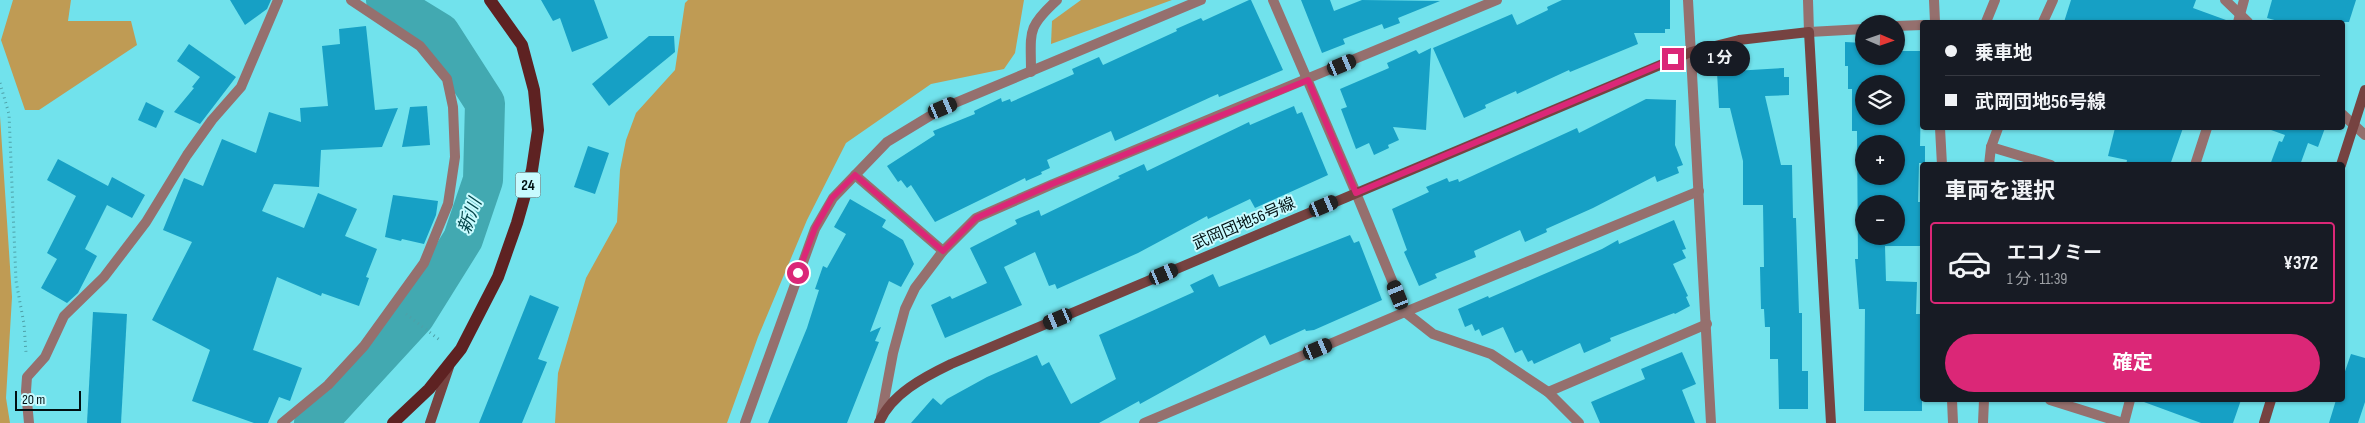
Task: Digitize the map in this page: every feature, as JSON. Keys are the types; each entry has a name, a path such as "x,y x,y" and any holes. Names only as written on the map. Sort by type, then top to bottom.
{"main road":[{"name":"24","path":"393,423 429,389 461,349 498,277 517,223 532,170 538,130 534,90 522,45 490,0"}],"street":[{"path":"29,423 26,391 27,377 44,357 64,316 104,277 146,222 187,155 212,120 241,87 278,0"},
{"path":"282,423 328,385 364,346 424,263 448,204 455,157 453,107 447,79 420,46 352,0"},
{"path":"1031,72 1031,35 1035,22 1058,0"},
{"path":"745,423 815,228 832,198 887,142 943,108 1201,0"},
{"path":"1273,0 1405,312 1433,334 1491,354 1548,392 1579,423"},
{"path":"880,421 893,352 905,309 915,288 943,251 976,218 1052,184 1308,80 1497,0"},
{"path":"1688,0 1711,423"},
{"path":"1808,0 1831,423"},
{"path":"1934,0 1935,20"},
{"path":"1987,20 1996,0"},
{"path":"2044,20 2053,0"},
{"path":"2225,0 2239,19"},
{"path":"2239,19 2244,0"},
{"path":"1905,26 1920,25"},
{"path":"1809,32 1855,29"},
{"name":"武岡団地56号線","path":"880,421 904,391 928,375 951,364 1690,52 1738,40 1809,32"},
{"path":"2342,162 2365,90"},
{"path":"2345,117 2365,135"},
{"path":"1940,130 1942,162"},
{"path":"1989,162 1991,147 1997,130"},
{"path":"2196,162 2206,130"},
{"path":"1991,147 2041,162"},
{"path":"855,175 943,251"},
{"path":"1144,423 1405,312 1699,192"},
{"path":"1548,392 1707,324"},
{"path":"430,423 450,365"},
{"path":"1952,402 1953,423"},
{"path":"1983,423 1984,402"},
{"path":"2056,402 2123,423 2129,402"},
{"path":"2264,423 2270,402"}],"path":[{"path":"0,83 9,114 16,282 24,324 27,377"},
{"path":"393,305 441,340"}],"shaded area":[{"path":"13,0 71,0 68,21 131,21 137,45 39,110 25,110 1,40"},
{"path":"688,0 1024,0 1015,53 1004,69 931,84 846,143 807,220 758,337 727,423 555,423 558,373 586,278 617,222 620,170 626,140 636,113 675,70 685,3"},
{"path":"1081,0 1172,0 1051,44 1052,21"},
{"path":"0,116 12,297 6,398 10,423 0,423"}],"building":[{"path":"230,0 271,0 267,9 245,25"},
{"path":"541,0 594,0 608,38 572,52 560,18 553,21"},
{"path":"1251,0 1283,70 1219,97 1218,94 1115,141 1111,131 1047,160 1050,168 1041,172 1042,174 1026,181 1025,178 935,222 911,185 907,188 901,180 898,182 887,166 935,135 933,131 975,114 974,111 1001,98 1002,102 1010,99 1011,102 1074,74 1072,69 1099,57 1103,65 1177,31 1176,29 1201,18 1203,21"},
{"path":"1301,0 1330,0 1334,11 1362,0 1440,1 1398,18 1400,23 1384,29 1382,24 1343,39 1345,44 1322,53"},
{"path":"1562,0 1670,0 1670,29 1665,29 1665,33 1634,33 1638,44 1570,72 1569,70 1517,94 1516,91 1485,105 1486,108 1464,118 1433,48 1512,14 1517,25 1548,10 1547,7"},
{"path":"2071,0 2196,0 2193,8 2226,20 2065,20"},
{"path":"2272,0 2356,0 2349,22 2345,22 2345,20 2274,20 2267,18"},
{"path":"366,26 375,110 398,108 382,147 321,150 319,187 274,184 262,211 304,228 318,193 357,209 345,236 377,249 366,277 369,278 359,306 322,293 321,296 277,277 253,350 302,368 290,401 279,397 268,423 254,423 192,401 210,350 152,320 192,242 163,230 184,178 203,186 222,139 256,153 269,112 301,122 300,108 328,106 322,46 340,44 339,29"},
{"path":"649,36 674,36 675,52 609,106 592,84"},
{"path":"1845,42 1855,43 1855,65 1905,65 1905,51 1920,51 1920,146 1925,146 1925,162 1919,163 1920,246 1885,246 1886,281 1917,282 1916,314 1920,314 1920,402 1922,402 1922,411 1864,411 1865,309 1859,309 1855,259 1858,259 1858,245 1905,245 1905,195 1858,195 1857,185 1905,185 1905,135 1857,135 1857,131 1852,131 1852,89 1848,89 1848,66 1845,66"},
{"path":"189,44 236,77 200,124 174,112 194,88 192,87 200,77 177,61"},
{"path":"1431,48 1426,130 1393,127 1399,140 1388,145 1389,148 1374,155 1369,143 1356,149 1341,109 1347,107 1340,89 1389,68 1387,63 1416,50 1419,54"},
{"path":"1784,68 1784,77 1789,77 1789,95 1765,96 1781,165 1792,165 1793,218 1796,218 1799,313 1802,313 1802,371 1808,371 1808,409 1779,409 1778,359 1770,359 1770,327 1765,327 1764,309 1761,309 1760,267 1764,267 1763,205 1743,205 1743,161 1730,108 1719,108 1717,72"},
{"path":"1646,99 1676,100 1675,145 1683,165 1677,167 1679,173 1657,182 1655,176 1593,208 1546,229 1547,232 1525,242 1520,230 1474,251 1476,257 1435,274 1437,278 1419,286 1404,252 1407,250 1392,209 1429,192 1426,187 1447,178 1449,182 1458,179 1459,182 1577,128 1579,133"},
{"path":"146,102 164,111 156,128 138,120"},
{"path":"427,106 430,145 402,147 410,107"},
{"path":"1294,106 1297,114 1302,112 1328,175 1255,208 1250,199 1208,219 1207,216 1138,253 1057,289 1055,284 1049,286 1035,252 1004,267 1022,305 945,338 931,305 950,296 952,299 987,283 970,248 1017,224 1015,220 1039,210 1041,216 1120,178 1118,176 1144,164 1147,171 1249,122 1250,125"},
{"path":"2114,130 2182,130 2171,162 2127,162 2127,160 2108,156"},
{"path":"2271,130 2324,130 2318,147 2308,143 2301,162 2271,162 2279,141 2282,142 2285,135"},
{"path":"588,146 609,153 595,194 574,187"},
{"path":"58,159 108,186 112,177 145,195 132,218 107,205 85,249 97,256 78,293 67,303 41,288 57,259 47,253 76,196 47,180"},
{"path":"393,195 438,201 436,215 424,244 385,237"},
{"path":"850,199 886,220 882,227 903,240 914,264 901,287 889,281 870,332 881,327 875,341 879,342 847,423 768,423 807,328 819,290 815,289 823,266 827,268 846,234 834,227"},
{"path":"1674,220 1686,249 1682,250 1686,258 1673,264 1688,296 1686,297 1690,306 1675,314 1610,338 1611,341 1584,353 1580,343 1534,364 1532,360 1528,362 1522,350 1515,353 1503,327 1482,336 1479,329 1475,331 1472,324 1465,327 1458,309 1488,296 1489,298 1602,249 1618,240 1619,244"},
{"path":"1350,235 1354,243 1359,241 1382,300 1314,330 1306,331 1305,329 1270,345 1265,335 1140,404 1139,401 1099,423 911,423 933,398 941,405 947,399 987,377 1037,355 1042,366 1049,362 1071,404 1116,379 1099,335 1194,292 1190,285 1213,274 1219,287"},
{"path":"530,295 559,307 538,359 547,362 522,423 479,423"},
{"path":"93,312 127,314 121,423 87,423"},
{"path":"1682,352 1696,384 1682,390 1695,423 1600,423 1591,402 1645,379 1641,369"},
{"path":"2351,354 2365,358 2365,402 2358,423 2329,423 2335,402 2345,402 2345,371"},
{"path":"2144,402 2240,402 2233,423 2201,423"}],"waterway":[{"name":"新川","path":"314,423 323,416 415,316 463,239 483,180 485,103 440,33 386,0"}],"route":[{"path":"798,273 815,228 832,198 855,175 943,251 976,218 1052,184 1308,80 1356,193 1673,59"}]}
